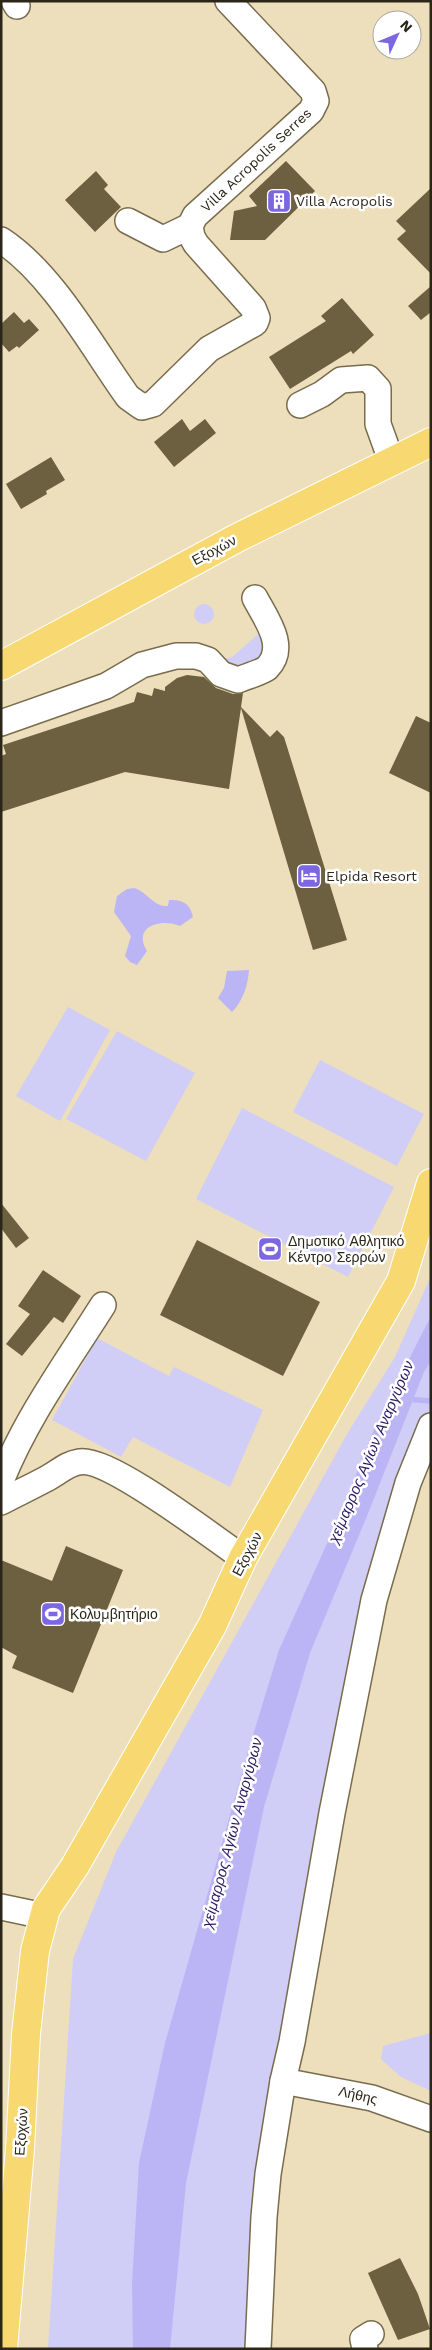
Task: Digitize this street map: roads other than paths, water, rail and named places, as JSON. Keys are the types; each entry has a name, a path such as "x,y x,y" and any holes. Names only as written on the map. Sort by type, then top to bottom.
{"main road":[{"name":"Εξοχών","path":"1,666 235,539 391,460 431,442"},
{"name":"Εξοχών","path":"3,2349 20,2149 26,2034 36,1951 46,1909 80,1858 212,1626 244,1558 401,1281 431,1184"}],"street":[{"name":"Villa Acropolis Serres","path":"1,240 19,253 44,279 128,397 139,406 146,407 157,400 209,349 251,326 256,318 253,308 196,244 192,237 190,226 195,216 311,111 316,101 314,91 228,1"},
{"path":"128,220 163,240 190,226"},
{"path":"300,405 322,394 340,380 368,378 378,389 378,424 391,460"},
{"path":"1,722 106,686 142,665 176,656 196,656 208,660 221,674 238,680 266,669 276,654 275,636 255,598"},
{"path":"1,1481 7,1444 53,1383 103,1305"},
{"path":"258,2349 264,2217 269,2166 332,1813 374,1600 408,1483 431,1426"},
{"path":"1,1502 48,1478 64,1466 82,1461 97,1464 115,1472 244,1558"},
{"path":"1,1907 44,1916"},
{"name":"Λήθης","path":"283,2080 372,2098 431,2119"}],"water":[{"path":"134,888 163,906 168,906 169,900 185,903 190,908 193,917 180,926 165,923 151,926 146,930 143,935 143,942 147,951 137,965 130,962 125,956 131,936 114,912 117,896 127,889"},
{"path":"249,970 244,992 232,1012 218,998 224,988 227,971"},
{"name":"χείμαρρος Αγίων Αναργύρων","path":"431,1316 431,1361 424,1372 310,1653 264,1807 186,2183 170,2349 133,2349 132,2283 139,2163 165,2043 250,1745 279,1650 343,1508 377,1422"}],"waterway":[{"name":"χείμαρρος Αγίων Αναργύρων","path":"405,1399 431,1401"}],"place":[{"name":"Villa Acropolis","path":"279,201"},
{"name":"Elpida Resort","path":"309,876"},
{"name":"Δημοτικό Αθλητικό Κέντρο Σερρών","path":"270,1249"},
{"name":"Κολυμβητήριο","path":"53,1614"}]}
